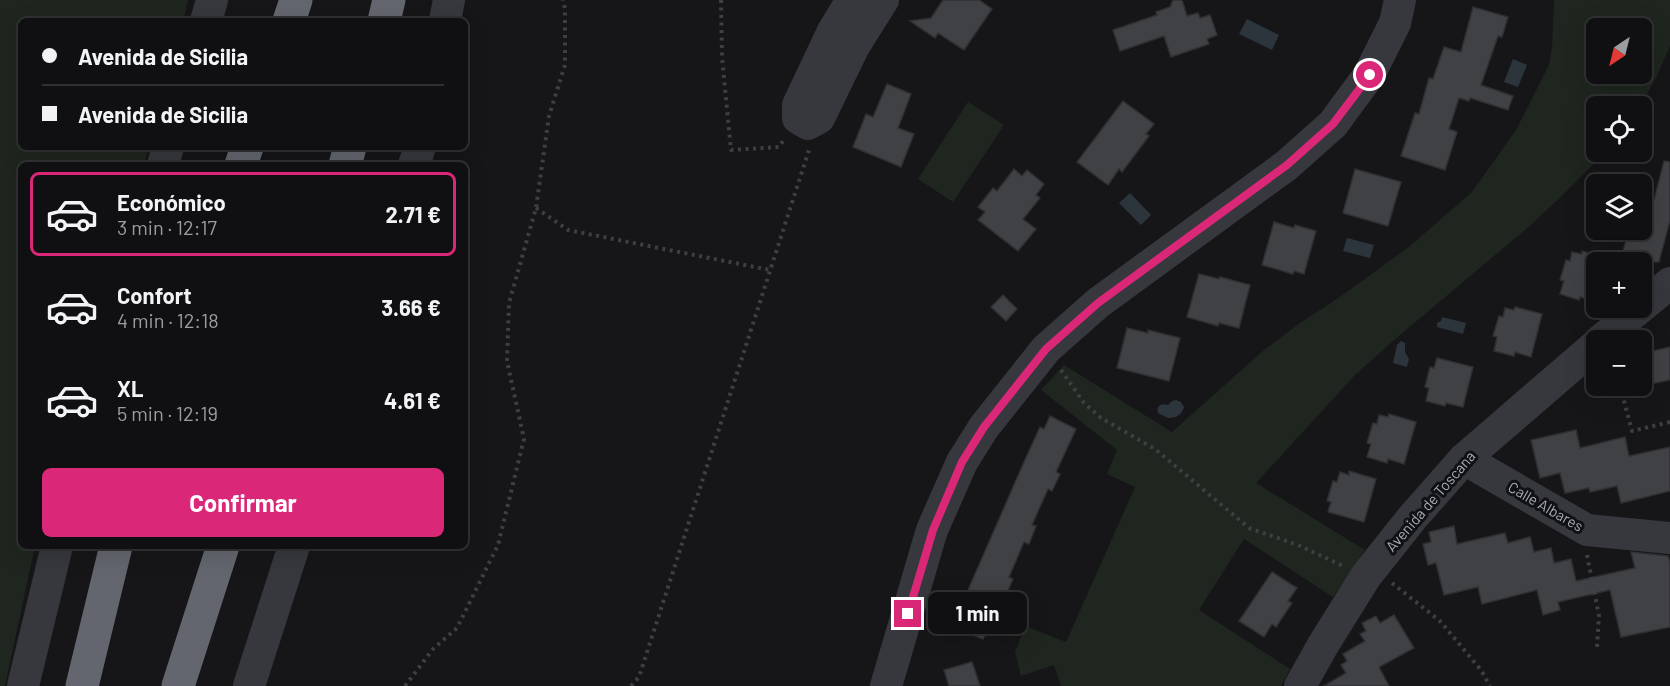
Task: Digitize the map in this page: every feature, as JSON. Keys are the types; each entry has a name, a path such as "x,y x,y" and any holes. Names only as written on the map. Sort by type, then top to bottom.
{"highway":[{"path":"290,18 296,0"},
{"path":"385,18 389,0"},
{"path":"82,686 115,549"},
{"path":"178,686 222,549"}],"street":[{"path":"207,18 212,0"},
{"path":"446,18 449,0"},
{"path":"852,0 833,31 798,105 808,118 883,0"},
{"path":"889,683 933,530 962,462 984,427 1046,349 1098,303 1287,165 1333,124 1370,75 1395,23 1400,0"},
{"path":"1614,330 1670,283"},
{"name":"Avenida de Toscana","path":"1300,686 1366,576 1412,518 1464,459 1586,354"},
{"name":"Calle Albares","path":"1464,459 1587,530 1670,538"},
{"path":"23,686 56,549"},
{"path":"249,686 293,549"}],"path":[{"path":"405,686 433,649 457,628 498,545 524,439 507,361 508,303 536,208 549,116 565,65 563,0"},
{"path":"721,0 722,57 731,150 779,147 808,118"},
{"path":"631,686 639,677 770,270 808,118"},
{"path":"536,208 567,230 770,270"},
{"path":"1046,349 1084,403 1101,418 1155,449 1249,528 1298,545 1366,576 1388,580 1440,621 1481,670 1490,686"},
{"path":"1623,396 1632,430 1670,422"},
{"path":"1587,530 1586,550 1599,616 1597,647"}],"shaded area":[{"path":"0,0 188,0 184,18 18,18 18,150 148,150 145,162 18,162 18,549 34,549 5,686 0,686"},
{"path":"1554,0 1670,0 1670,46 1656,78 1646,96 1586,96 1586,162 1595,162 1531,225 1355,375 1256,483 1365,550 1333,597 1244,539 1199,610 1290,669 1281,686 1061,686 1054,665 1021,676 1015,652 1025,626 1066,642 1135,487 1107,474 1117,450 1041,390 1064,365 1172,432 1264,350 1410,246 1472,192 1516,130 1549,65"},
{"path":"1247,19 1279,35 1272,50 1239,34"},
{"path":"1513,59 1527,65 1518,87 1504,82"},
{"path":"968,102 1004,125 953,202 918,179"},
{"path":"1130,193 1151,215 1141,225 1119,203"},
{"path":"1347,238 1374,245 1370,258 1343,251"},
{"path":"1442,317 1466,323 1463,334 1437,327"},
{"path":"1401,341 1405,343 1405,352 1409,359 1407,367 1393,363 1397,345"},
{"path":"1176,400 1184,407 1178,416 1168,418 1158,413 1160,405 1168,405"}],"building":[{"path":"943,0 979,0 992,9 964,50 938,33 935,38 910,21 931,18"},
{"path":"1173,0 1182,0 1187,16 1198,13 1200,18 1210,15 1217,35 1207,39 1209,44 1171,57 1164,36 1120,51 1113,30 1157,15 1156,12 1170,7"},
{"path":"1473,7 1508,17 1502,37 1498,36 1481,85 1513,96 1508,110 1470,98 1469,101 1459,98 1449,129 1457,132 1445,170 1401,156 1415,113 1419,114 1429,78 1433,79 1444,47 1461,52"},
{"path":"887,84 911,94 898,128 914,134 901,167 853,147 866,114 873,117"},
{"path":"1123,101 1154,124 1146,134 1149,136 1122,172 1119,169 1108,185 1077,162"},
{"path":"1664,161 1670,162 1670,220 1659,262 1652,262 1652,252 1623,252 1626,240 1652,240 1652,199 1654,200"},
{"path":"1014,169 1022,176 1027,170 1044,184 1036,195 1040,198 1023,219 1036,229 1018,251 978,220 985,212 978,207 993,188 997,191"},
{"path":"1355,169 1401,182 1388,226 1343,213"},
{"path":"1274,222 1316,231 1304,274 1294,271 1293,274 1262,265"},
{"path":"1582,251 1586,252 1586,299 1580,297 1579,300 1560,294 1564,281 1560,280 1566,260 1570,261 1572,252 1582,254"},
{"path":"1199,274 1250,285 1239,328 1219,323 1218,326 1187,317"},
{"path":"1003,295 1017,309 1006,321 991,307"},
{"path":"1515,307 1542,314 1531,357 1515,352 1514,356 1494,351 1497,337 1493,336 1499,316 1503,317 1505,308 1514,310"},
{"path":"1127,328 1148,333 1148,330 1180,338 1169,381 1117,368"},
{"path":"1670,347 1670,380 1652,384 1652,351"},
{"path":"1437,358 1473,367 1463,407 1446,403 1445,406 1426,401 1429,388 1425,387 1430,367 1434,368"},
{"path":"1389,414 1416,422 1404,464 1388,459 1387,463 1367,457 1371,444 1367,443 1373,423 1377,424 1379,415 1388,417"},
{"path":"1050,416 1076,429 1056,472 1060,474 1052,491 1048,489 1032,525 1036,526 1029,544 1024,542 1009,577 1013,579 1006,597 1001,595 983,639 956,628 961,614 958,613 1040,427 1044,429"},
{"path":"1576,430 1580,448 1625,437 1629,456 1670,447 1670,491 1621,503 1617,486 1590,492 1589,488 1565,493 1560,473 1540,478 1531,440"},
{"path":"1349,471 1376,479 1364,522 1328,512 1331,502 1327,501 1333,481 1337,482 1340,472 1349,475"},
{"path":"1454,526 1457,544 1505,533 1508,543 1530,537 1534,552 1551,548 1554,563 1571,559 1576,581 1635,568 1631,552 1668,556 1670,563 1670,627 1621,637 1610,590 1558,602 1560,610 1543,615 1537,590 1482,604 1478,587 1444,595 1436,563 1428,565 1423,544 1431,542 1429,532"},
{"path":"1272,572 1297,588 1288,601 1292,603 1276,627 1272,624 1264,637 1239,621"},
{"path":"1394,615 1414,648 1379,667 1389,686 1324,686 1346,673 1341,665 1347,661 1343,654 1365,641 1360,634 1366,631 1362,623 1376,616 1380,623"},
{"path":"972,662 980,686 949,686 944,670"}],"route":[{"path":"908,614 933,530 962,462 984,427 1046,349 1098,303 1287,165 1333,124 1370,75"}]}
